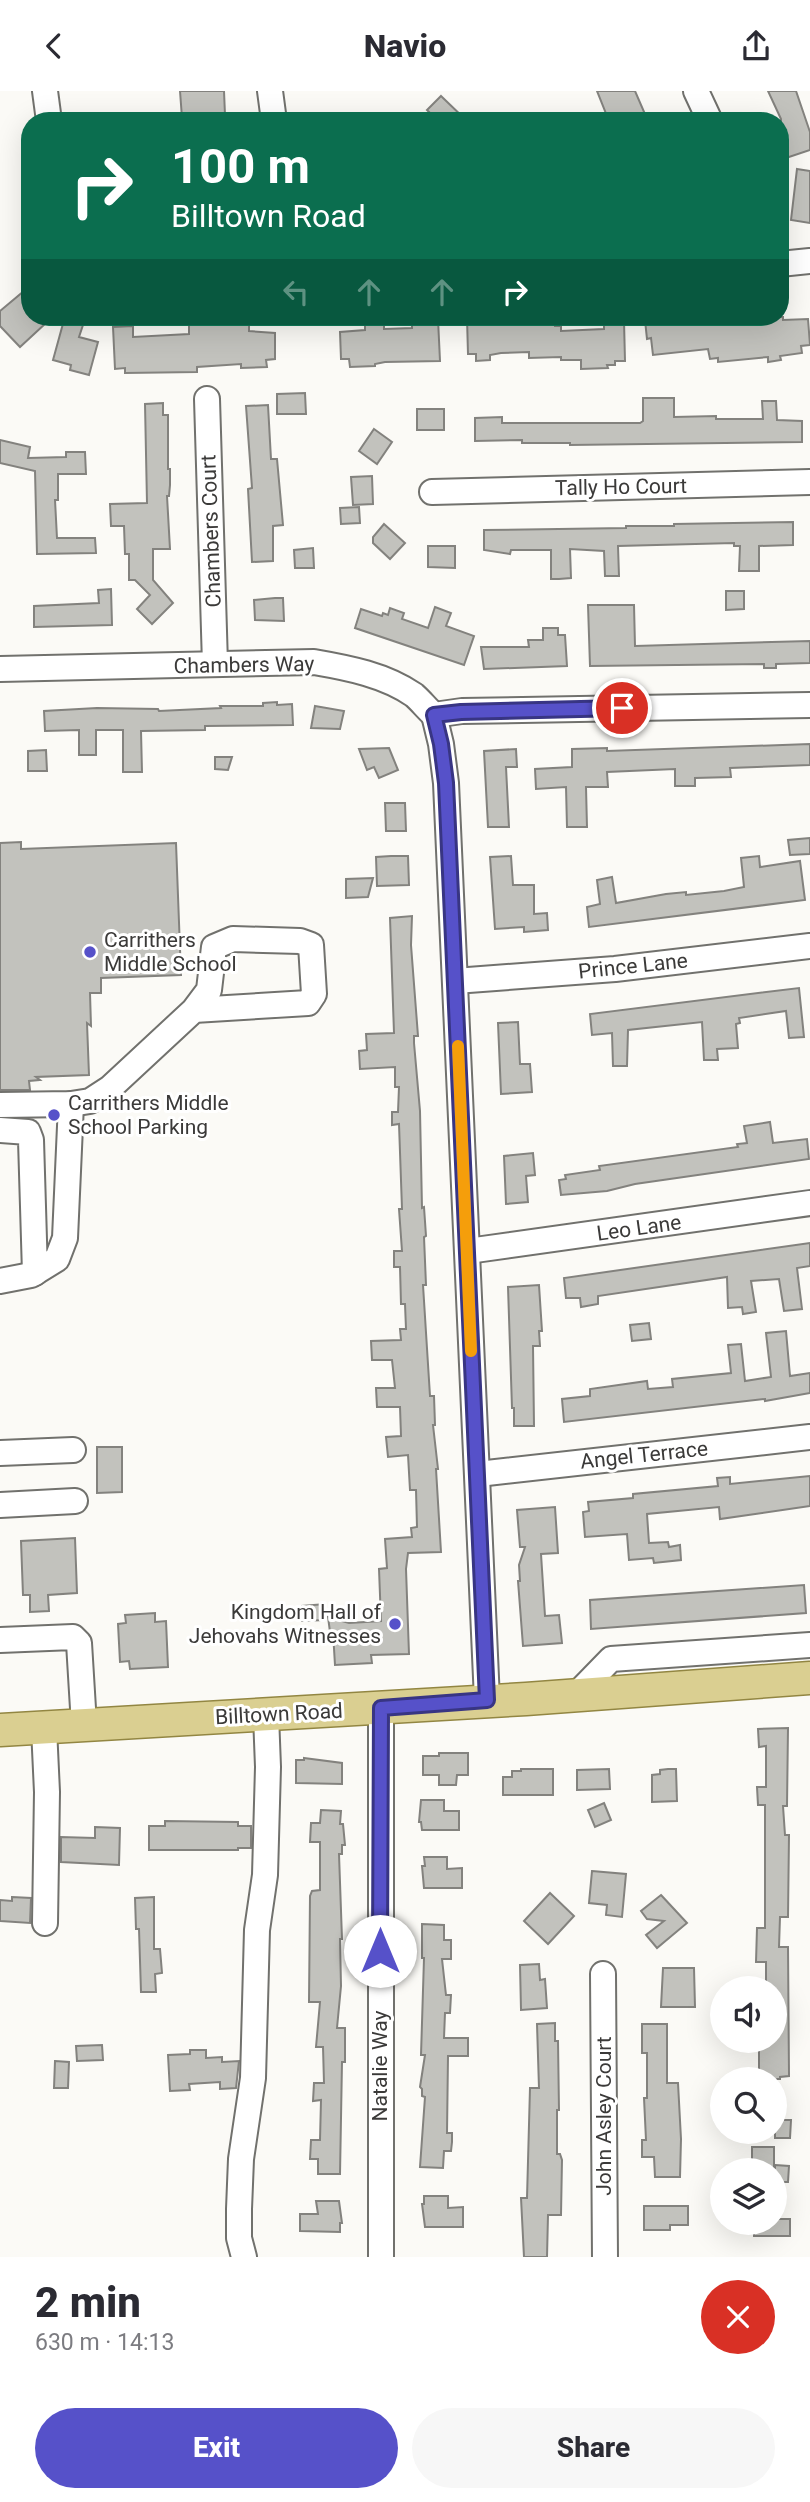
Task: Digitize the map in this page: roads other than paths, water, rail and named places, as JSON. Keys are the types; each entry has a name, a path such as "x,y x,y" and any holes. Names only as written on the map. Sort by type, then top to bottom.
{"main road":[{"name":"Billtown Road","path":"0,1730 381,1708 810,1678"}],"street":[{"path":"45,91 48,112"},
{"path":"271,91 273,112"},
{"path":"696,91 706,112"},
{"path":"789,263 810,261"},
{"name":"Chambers Court","path":"206,399 215,664"},
{"name":"Tally Ho Court","path":"432,492 810,482"},
{"name":"Chambers Way","path":"0,669 314,662 350,668 377,677 414,696 434,715"},
{"path":"487,1700 446,783 434,715 461,712 810,705"},
{"path":"0,1105 71,1104 90,1101 110,1088 194,1010 209,990 214,947 233,939 300,941 311,945 314,994 309,1003 194,1010"},
{"name":"Prince Lane","path":"455,981 615,969 810,946"},
{"path":"0,1281 35,1273 57,1259 65,1238 71,1104"},
{"path":"0,1130 28,1132 31,1140 35,1273"},
{"name":"Leo Lane","path":"468,1251 810,1203"},
{"name":"Angel Terrace","path":"478,1474 810,1437"},
{"path":"0,1453 73,1450"},
{"path":"0,1505 75,1501"},
{"path":"0,1640 73,1637 79,1643 84,1725"},
{"path":"576,1695 611,1660 810,1645"},
{"name":"Natalie Way","path":"381,1708 381,2257"},
{"path":"244,2257 239,2238 241,2159 254,2078 257,1930 265,1875 268,1767 266,1714"},
{"path":"44,1728 47,1792 45,1923"},
{"name":"John Asley Court","path":"603,1974 605,2257"}],"place":[{"name":"Carrithers Middle School","path":"90,952"},
{"name":"Carrithers Middle School Parking","path":"54,1115"},
{"name":"Kingdom Hall of Jehovahs Witnesses","path":"395,1624"}]}
